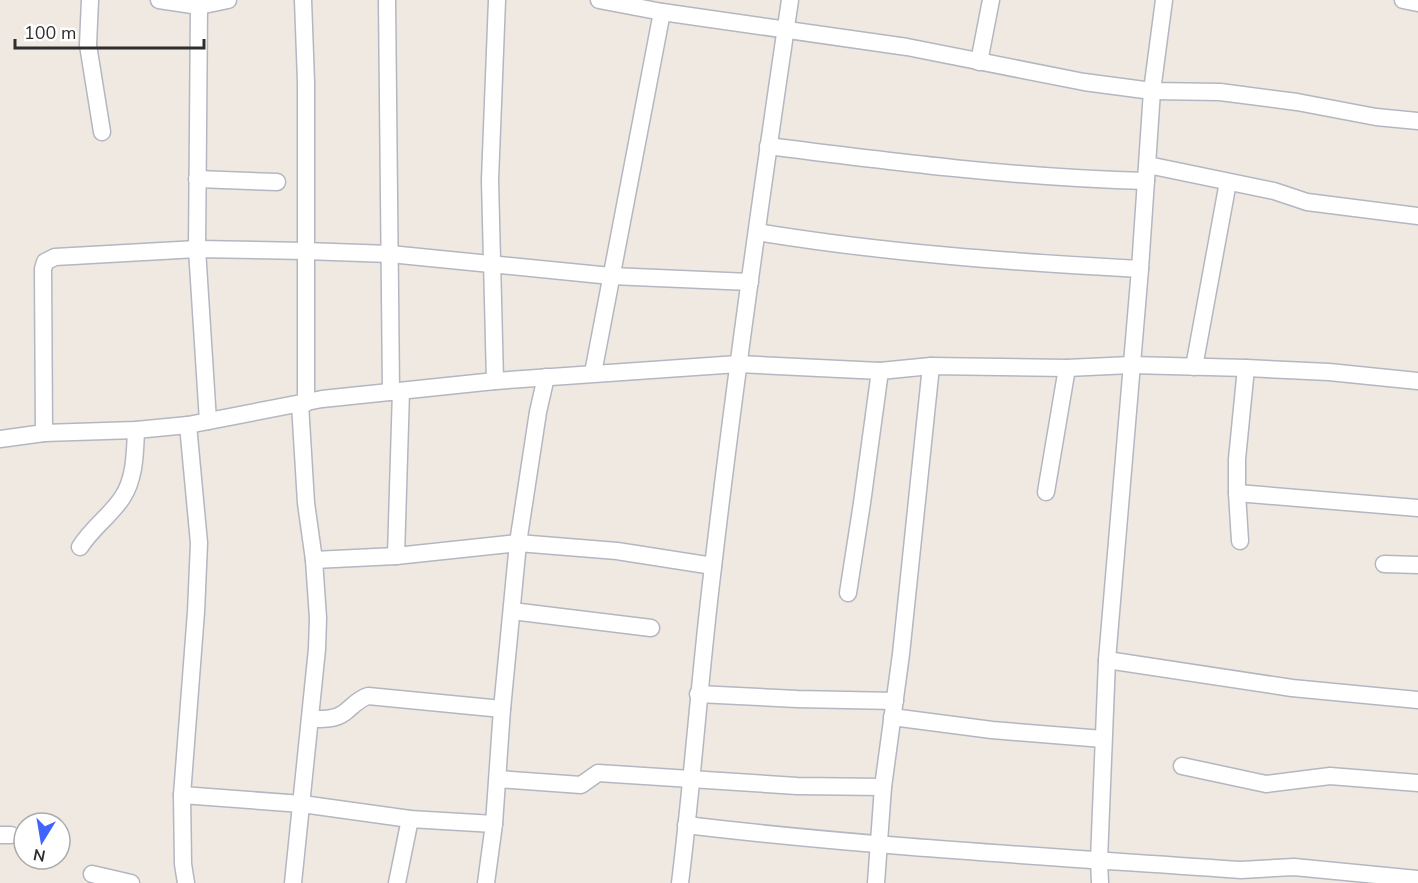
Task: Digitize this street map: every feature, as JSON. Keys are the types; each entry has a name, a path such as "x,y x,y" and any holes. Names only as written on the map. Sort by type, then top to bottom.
{"street":[{"path":"90,0 88,45 102,132"},
{"path":"159,0 199,6 228,0"},
{"path":"294,883 303,804 318,618 314,560 306,503 303,403 306,82 303,0"},
{"path":"387,0 390,254 396,392 396,556"},
{"path":"495,381 494,265 490,180 497,0"},
{"path":"598,0 662,12 907,47 1084,82 1152,91 1220,92 1297,102 1377,117 1418,121"},
{"path":"680,883 698,694 738,364 790,0"},
{"path":"979,62 991,0"},
{"path":"1100,883 1107,660 1140,268 1152,91 1164,0"},
{"path":"1403,0 1418,3"},
{"path":"199,6 197,249 208,421"},
{"path":"592,373 662,12"},
{"path":"768,146 947,168 1106,180 1147,173 1227,182 1274,191 1307,202 1418,216"},
{"path":"197,179 277,182"},
{"path":"1194,367 1227,182"},
{"path":"757,232 837,245 970,259 1140,268"},
{"path":"44,433 43,269 45,262 55,257 197,249 390,254 611,276 750,282"},
{"path":"0,439 44,433 136,430 188,425 303,403 495,381 738,364 879,371 931,366 1067,368 1131,365 1329,372 1418,381"},
{"path":"876,883 884,787 931,366"},
{"path":"1046,492 1067,368"},
{"path":"1240,541 1237,459 1246,368"},
{"path":"848,593 879,371"},
{"path":"486,883 494,824 502,709 518,543 538,412 546,377"},
{"path":"186,883 183,864 182,795 199,543 188,425"},
{"path":"80,547 89,533 122,498 129,484 134,462 136,430"},
{"path":"1237,493 1418,508"},
{"path":"314,560 396,556 518,543 617,551 713,566"},
{"path":"1384,564 1418,566"},
{"path":"512,611 651,628"},
{"path":"1107,660 1293,688 1418,700"},
{"path":"698,694 797,699 894,709 992,730 1103,739"},
{"path":"310,719 333,718 343,714 358,700 368,696 502,709"},
{"path":"1182,766 1266,784 1330,777 1418,783"},
{"path":"498,779 581,785 598,773 797,786 884,787"},
{"path":"182,795 303,804 410,819 494,824"},
{"path":"397,883 410,819"},
{"path":"686,825 789,837 879,844 1241,870 1294,867 1418,879"},
{"path":"92,874 131,883"}]}
